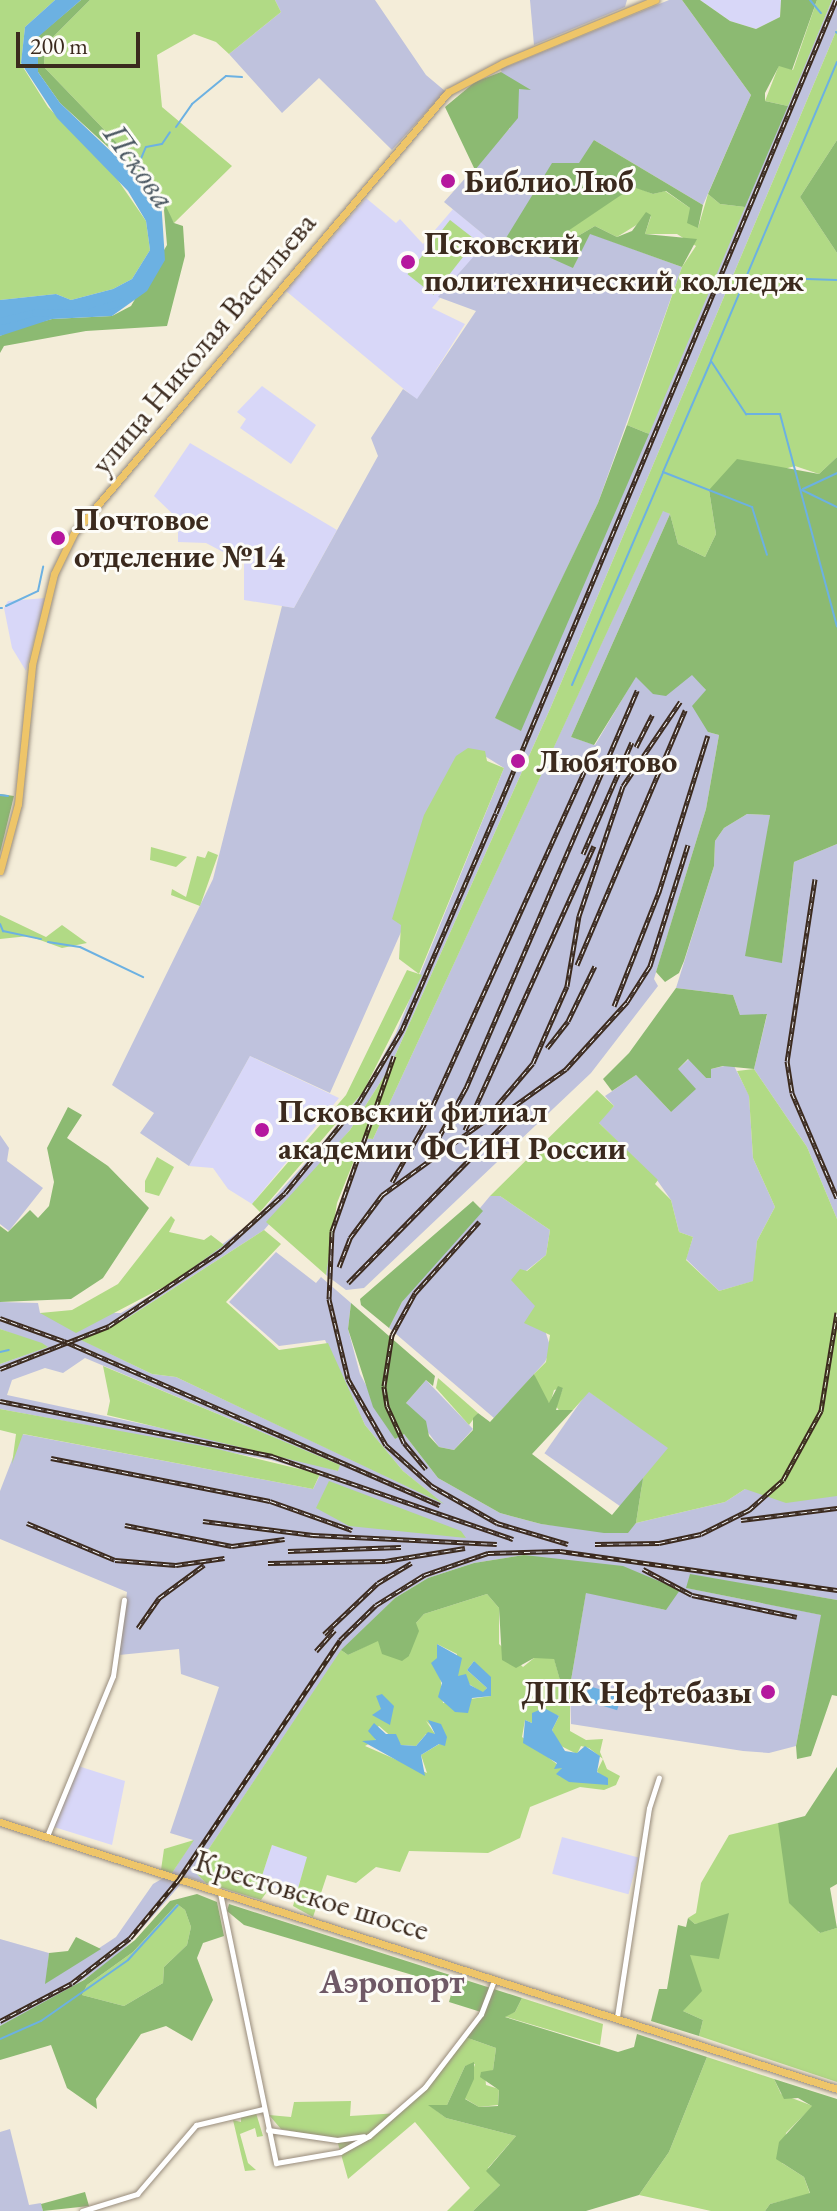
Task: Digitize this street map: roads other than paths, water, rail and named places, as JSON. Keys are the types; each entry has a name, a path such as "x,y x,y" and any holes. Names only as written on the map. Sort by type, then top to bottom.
{"main road":[{"name":"улица Николая Васильева","path":"0,871 18,804 32,665 54,574 74,533 448,92 503,63 655,0"},
{"name":"Крестовское шоссе","path":"0,1822 837,2089"}],"street":[{"path":"47,1836 113,1676 124,1600"},
{"path":"617,2017 649,1808 659,1778"},
{"path":"220,1892 276,2163 340,2152 369,2136 420,2092 481,2014 495,1978"},
{"path":"82,2211 138,2192 196,2125 263,2109"},
{"path":"268,2130 337,2140 369,2136"}],"water":[{"path":"55,0 81,0 38,37 38,72 60,103 161,199 165,260 147,291 112,316 52,319 0,336 0,300 56,294 71,300 113,289 132,279 150,250 146,221 128,191 57,118 21,63 25,27"},
{"path":"437,1644 462,1658 458,1676 466,1674 470,1685 483,1692 487,1688 467,1670 474,1661 491,1677 491,1696 472,1698 468,1713 455,1712 438,1697 442,1683 431,1663 437,1658"},
{"path":"589,1686 622,1696 617,1710 585,1700"},
{"path":"382,1694 394,1706 390,1725 372,1715 381,1709 376,1696"},
{"path":"544,1708 559,1716 552,1730 565,1751 577,1753 585,1746 600,1756 597,1772 608,1778 608,1785 569,1782 556,1774 562,1768 554,1769 557,1763 523,1743 525,1720 532,1723 532,1713"},
{"path":"428,1720 441,1724 447,1737 445,1746 439,1744 421,1755 425,1776 362,1741 376,1740 368,1731 374,1723 386,1734 396,1734 401,1745 416,1746 428,1732 435,1734"}],"waterway":[{"path":"810,0 821,13"},
{"path":"837,62 711,361 746,414 780,414 837,627"},
{"path":"176,127 192,104 226,76 242,77"},
{"path":"134,175 146,147 162,144 170,132"},
{"path":"746,277 837,280"},
{"name":"Пскова","path":"91,311 121,302"},
{"name":"Пскова","path":"0,321 35,312 79,313"},
{"path":"711,361 663,472 752,507 767,555"},
{"path":"572,685 663,473"},
{"path":"803,489 837,473"},
{"path":"802,490 837,507"},
{"path":"6,606 38,591 43,567"},
{"path":"0,795 8,796"},
{"path":"0,924 3,931 41,939"},
{"path":"48,942 80,947 143,977"},
{"path":"0,1352 9,1350"},
{"path":"0,2039 41,2021 128,1960 178,1905"}],"railway":[{"path":"0,1369 109,1326 221,1251 285,1193 359,1102 402,1030 496,813 836,0"},
{"path":"428,1157 466,1088 637,690"},
{"path":"339,1267 350,1238 382,1195 483,1122 533,1063 567,986 579,916 623,786 680,702"},
{"path":"577,965 685,710"},
{"path":"636,747 652,715"},
{"path":"614,1006 659,892 708,735"},
{"path":"583,854 632,742"},
{"path":"392,1182 423,1127 587,766"},
{"path":"496,1119 566,1069 627,1002 650,966 688,845"},
{"path":"465,1130 594,846"},
{"path":"815,879 787,1061 792,1093 837,1198"},
{"path":"547,1048 568,1021 595,966"},
{"path":"394,1056 332,1231 329,1299 348,1379 386,1445 432,1486 497,1523 568,1544"},
{"path":"348,1283 513,1115"},
{"path":"426,1469 404,1443 387,1406 384,1386 392,1335 415,1293 479,1222"},
{"path":"595,1544 659,1543 701,1534 749,1510 783,1480 821,1411 837,1312"},
{"path":"0,1318 64,1341 440,1505"},
{"path":"0,1401 272,1456 513,1539"},
{"path":"51,1458 270,1501 352,1530"},
{"path":"741,1520 837,1508"},
{"path":"203,1521 313,1535 497,1544"},
{"path":"27,1523 115,1560 176,1565 225,1558"},
{"path":"125,1525 232,1546 285,1539"},
{"path":"288,1551 401,1547"},
{"path":"268,1563 385,1561 465,1548"},
{"path":"0,2021 72,1983 130,1938 179,1879 340,1640 376,1605 424,1575 488,1553 560,1551 837,1590"},
{"path":"324,1634 378,1583 411,1563"},
{"path":"138,1628 159,1598 204,1565"},
{"path":"643,1569 692,1595 797,1617"},
{"path":"316,1651 335,1630"}],"place":[{"name":"БиблиоЛюб","path":"448,181"},
{"name":"Псковский политехнический колледж","path":"408,262"},
{"name":"Почтовое отделение №14","path":"58,538"},
{"name":"Любятово","path":"518,761"},
{"name":"Псковский филиал академии ФСИН России","path":"262,1130"},
{"name":"ДПК Нефтебазы","path":"768,1692"}],"district":[{"name":"Аэропорт","path":"392,1982"}]}
